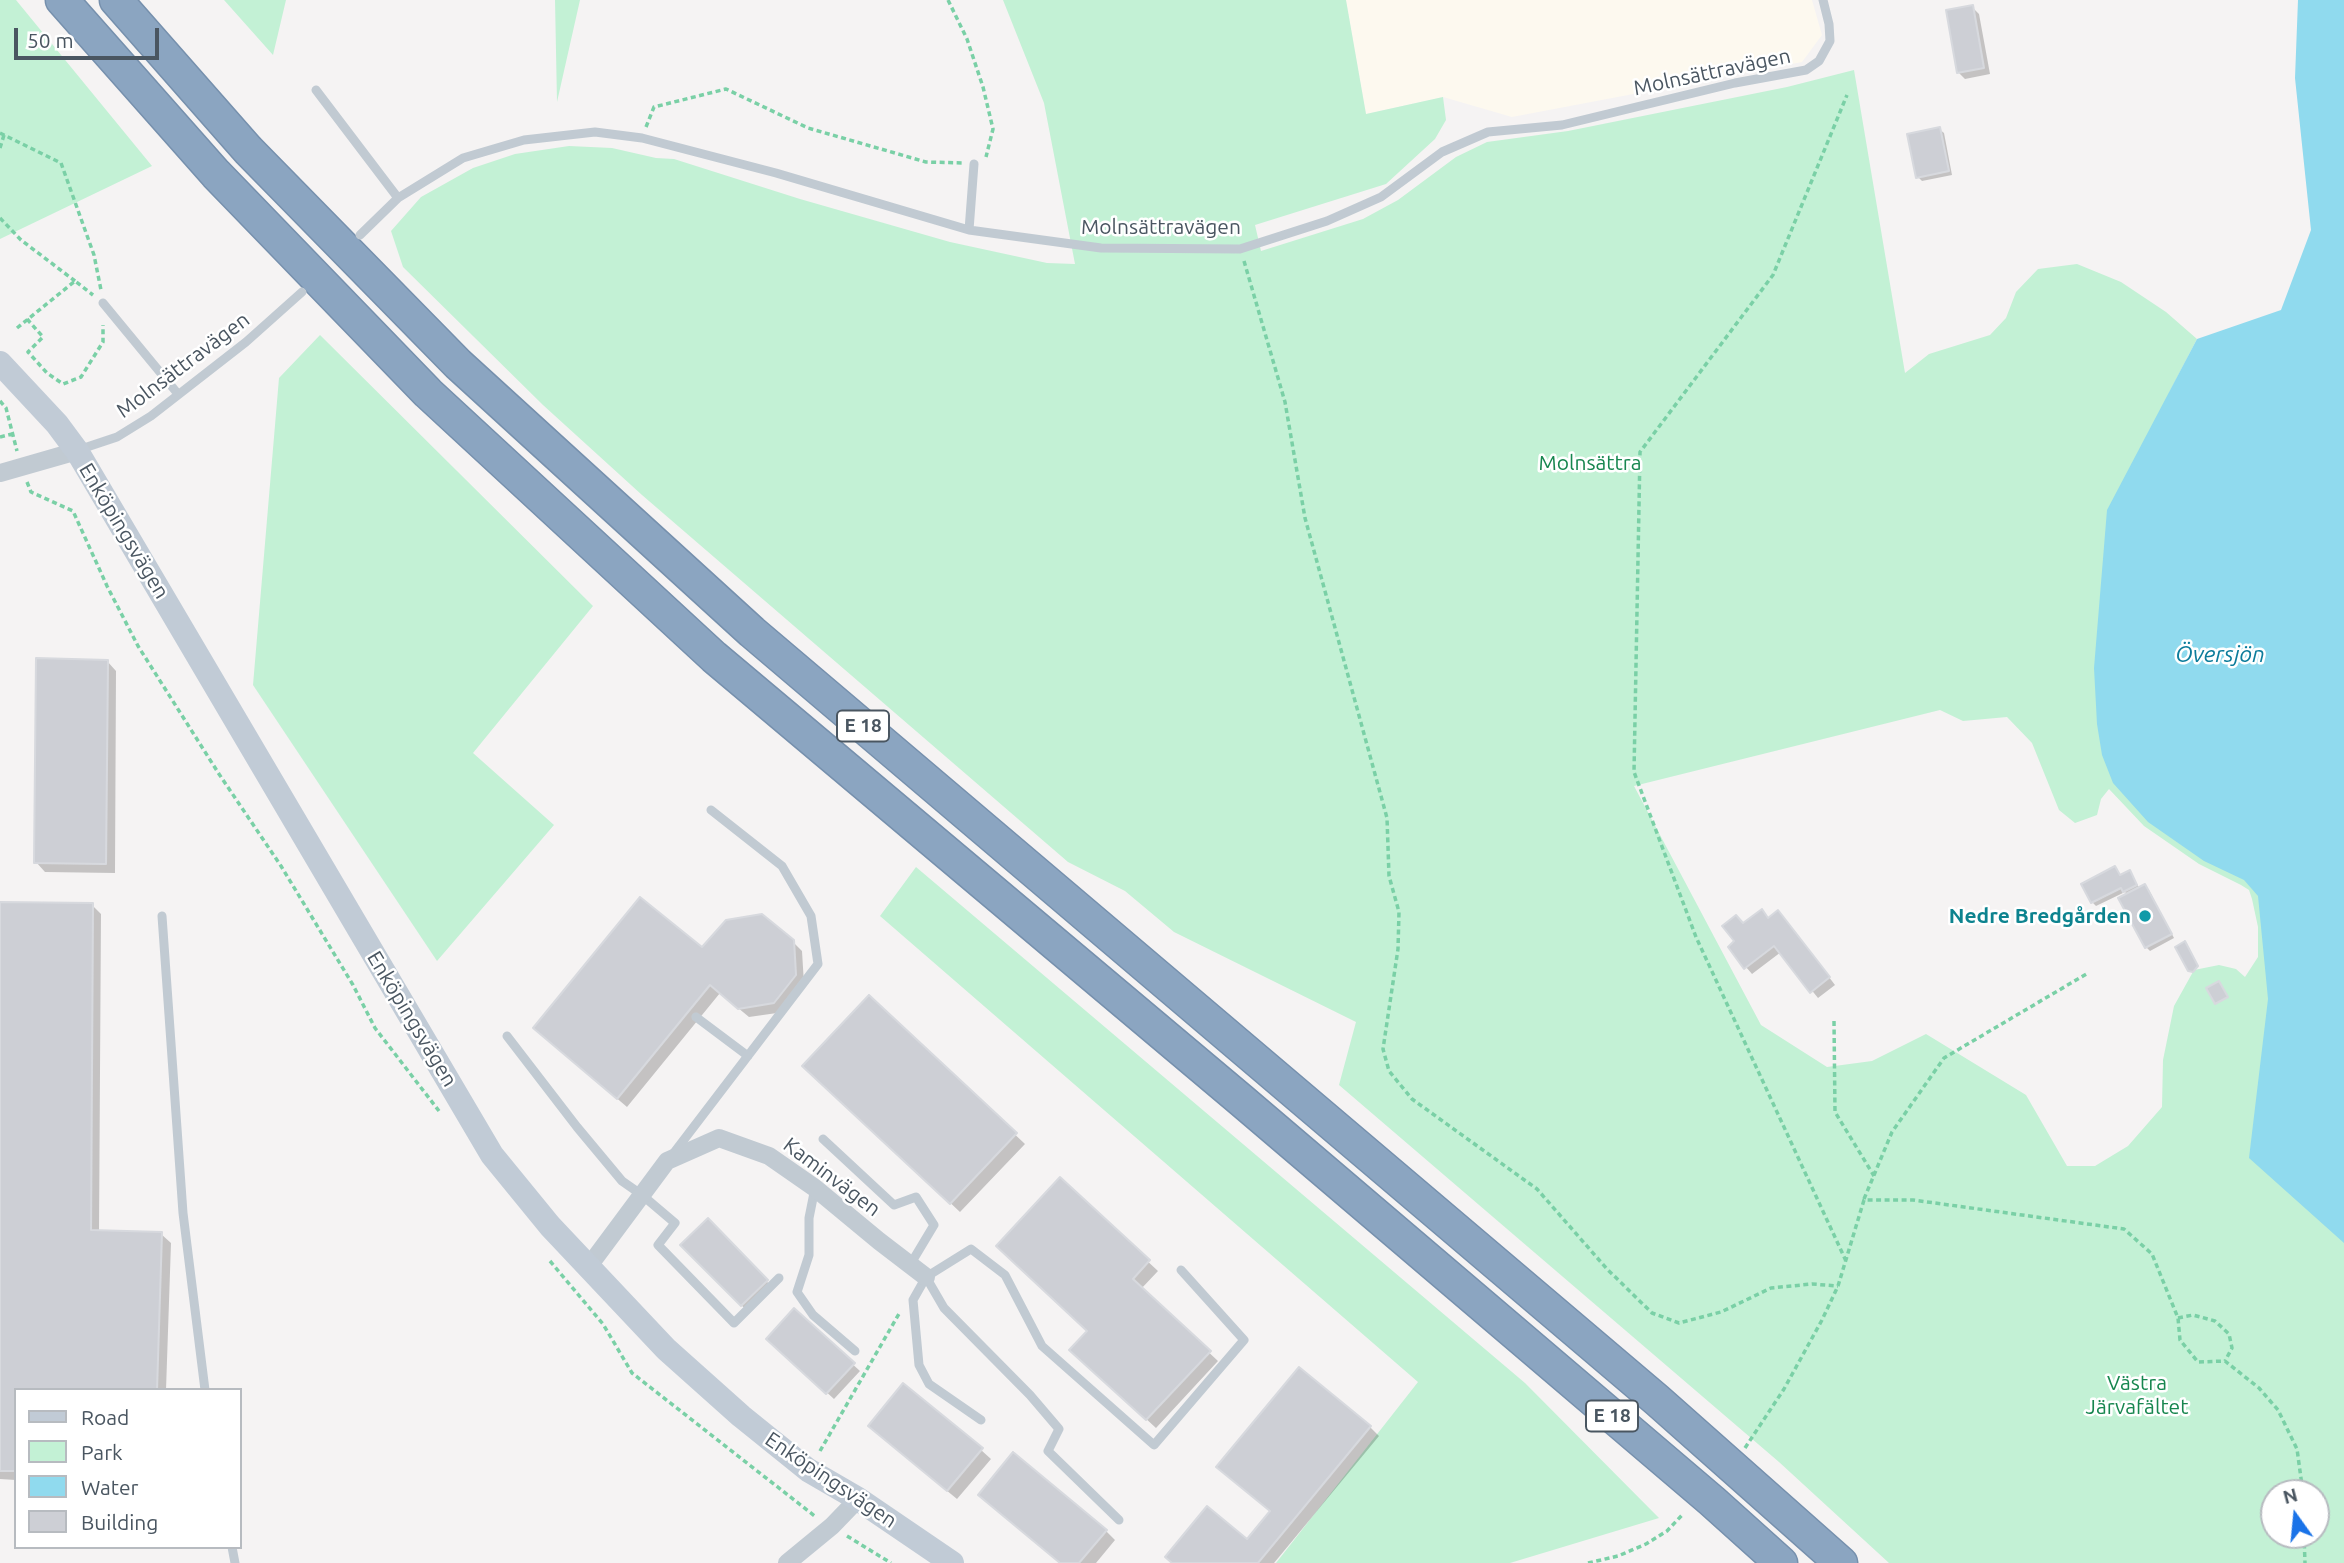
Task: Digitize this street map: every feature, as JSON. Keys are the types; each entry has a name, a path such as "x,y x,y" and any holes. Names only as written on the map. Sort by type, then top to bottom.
{"highway":[{"name":"E 18","path":"62,0 216,174 428,393 715,657 950,852 1712,1501 1781,1563"},
{"name":"E 18","path":"116,0 248,150 458,364 732,614 1657,1400 1841,1563"},
{"path":"1712,1501 1764,1563"}],"street":[{"name":"Enköpingsvägen","path":"0,363 57,424 76,451 492,1155 550,1226 666,1349 741,1416 808,1470 858,1499 952,1563"},
{"path":"0,473 76,451"},
{"name":"Kaminvägen","path":"589,1266 667,1161 719,1138 769,1156 815,1188 926,1277"},
{"path":"787,1563 832,1526 858,1499"}],"lane":[{"name":"Molnsättravägen","path":"360,235 398,198 463,158 524,140 595,132 642,138 776,173 969,230 1101,248 1240,248 1327,221 1381,197 1442,152 1488,132 1562,125 1735,83 1807,70 1819,61 1830,41 1829,24 1822,0"},
{"path":"316,90 398,198"},
{"path":"969,230 974,164"},
{"name":"Molnsättravägen","path":"76,451 117,437 150,416 246,342 302,292"},
{"path":"103,303 178,394"},
{"path":"667,1161 818,964 811,916 782,866 711,810"},
{"path":"162,916 183,1213 205,1388"},
{"path":"696,1017 748,1056"},
{"path":"507,1036 622,1181 675,1223 658,1245 734,1323 779,1278"},
{"path":"823,1139 894,1205 916,1197 934,1225 910,1265"},
{"path":"815,1188 809,1218 809,1255 797,1292 813,1315 855,1351"},
{"path":"981,1420 929,1384 919,1365 913,1300 926,1277 971,1249 1005,1275 1042,1346 1154,1445 1244,1340 1181,1270"},
{"path":"926,1277 944,1308 1030,1395 1059,1429 1048,1451 1119,1520"}],"path":[{"path":"642,138 654,107 726,89 808,128 926,162 974,164 986,158 993,129 967,39 948,0"},
{"path":"1846,1261 1696,937 1634,772 1640,452 1773,275 1847,94"},
{"path":"0,148 2,134 61,163 94,255 103,303 103,342 82,377 63,384 47,373 28,352 43,337 27,319"},
{"path":"0,218 21,240 103,303"},
{"path":"1240,248 1285,402 1305,518 1387,818 1389,876 1399,912 1398,949 1383,1049 1389,1071 1412,1099 1537,1189 1607,1269 1652,1313 1679,1324 1721,1312 1771,1289 1812,1284 1838,1286"},
{"path":"17,328 75,281"},
{"path":"0,401 6,408 12,434 0,437"},
{"path":"1744,1450 1784,1390 1838,1286 1864,1200 1892,1132 1944,1058 2088,973"},
{"path":"1834,1021 1835,1112 1874,1176"},
{"path":"1864,1200 1913,1199 2124,1229 2152,1254 2178,1318 2180,1340 2198,1362 2225,1361 2259,1388 2278,1410 2297,1449 2301,1479"},
{"path":"819,1452 902,1308"},
{"path":"2178,1318 2193,1315 2216,1321 2229,1334 2232,1348 2225,1361"},
{"path":"1588,1563 1618,1556 1646,1545 1667,1531 1683,1514"},
{"path":"832,1526 891,1563"}],"shaded area":[{"path":"1346,0 1812,0 1822,35 1802,62 1512,117 1443,97 1366,114"}],"green space":[{"path":"0,0 16,0 152,166 0,239"},
{"path":"224,0 286,0 273,55"},
{"path":"555,0 580,0 557,102"},
{"path":"1003,0 1346,0 1366,114 1443,97 1446,120 1435,139 1386,184 1255,225 1261,251 1363,219 1398,200 1456,157 1487,142 1568,131 1787,87 1854,70 1905,373 1929,354 1990,335 2006,318 2016,292 2038,269 2077,264 2121,282 2166,312 2197,339 2169,393 2344,350 2344,1563 1889,1563 1779,1462 1339,1085 1356,1022 1174,932 1125,891 1068,862 642,495 543,405 403,267 391,231 421,197 473,168 515,154 569,146 612,148 656,158 674,159 950,242 1047,263 1075,264 1044,103","holes":["1940,710 1963,721 2007,717 2032,743 2059,810 2075,823 2097,815 2101,799 2109,789 2144,826 2199,864 2249,890 2252,899 2258,927 2258,957 2245,977 2236,969 2219,965 2194,970 2174,1006 2163,1060 2162,1107 2128,1146 2095,1166 2067,1166 2026,1095 1926,1034 1872,1061 1827,1067 1761,1025 1634,786"]},
{"path":"320,335 593,606 473,753 554,825 437,961 253,685 279,378"},
{"path":"916,867 1525,1383 1659,1518 1510,1563 1276,1563 1418,1382 880,916"}],"water":[{"name":"Översjön","path":"2298,0 2344,0 2344,1243 2249,1158 2268,999 2258,896 2244,880 2204,861 2148,822 2113,783 2102,755 2097,724 2094,668 2107,510 2197,339 2281,310 2311,230 2295,78"}],"building":[{"path":"1973,5 1984,68 1957,73 1946,10"},
{"path":"1940,127 1949,171 1916,178 1907,134"},
{"path":"36,658 108,660 106,864 34,863"},
{"path":"2115,866 2120,875 2130,870 2137,885 2123,892 2121,888 2091,903 2081,884"},
{"name":"Nedre Bredgården","path":"2145,884 2172,934 2145,948 2118,898"},
{"path":"640,897 702,947 726,920 762,914 794,940 796,975 774,1003 738,1009 710,985 617,1099 533,1028"},
{"path":"0,902 93,903 91,1230 162,1232 157,1388 14,1388 14,1471 0,1471"},
{"path":"1762,909 1768,918 1778,910 1830,977 1810,993 1774,946 1744,969 1728,947 1734,941 1722,926 1736,915 1743,923"},
{"path":"2185,941 2198,966 2193,972 2188,971 2175,947"},
{"path":"2219,981 2228,997 2215,1004 2206,988"},
{"path":"869,995 1017,1133 950,1204 802,1066"},
{"path":"1060,1177 1150,1260 1133,1279 1211,1351 1146,1420 1069,1350 1087,1331 996,1246"},
{"path":"708,1218 768,1280 741,1306 680,1245"},
{"path":"794,1308 855,1363 826,1394 766,1339"},
{"path":"1299,1367 1371,1426 1258,1563 1172,1563 1165,1557 1207,1506 1247,1539 1270,1511 1216,1467"},
{"path":"903,1383 983,1448 947,1491 868,1426"},
{"path":"1013,1452 1107,1530 1079,1563 1060,1563 978,1495"}],"place":[{"name":"Nedre Bredgården","path":"2145,916"}],"park label":[{"name":"Molnsättra","path":"1590,463"},
{"name":"Västra Järvafältet","path":"2137,1395"}]}
